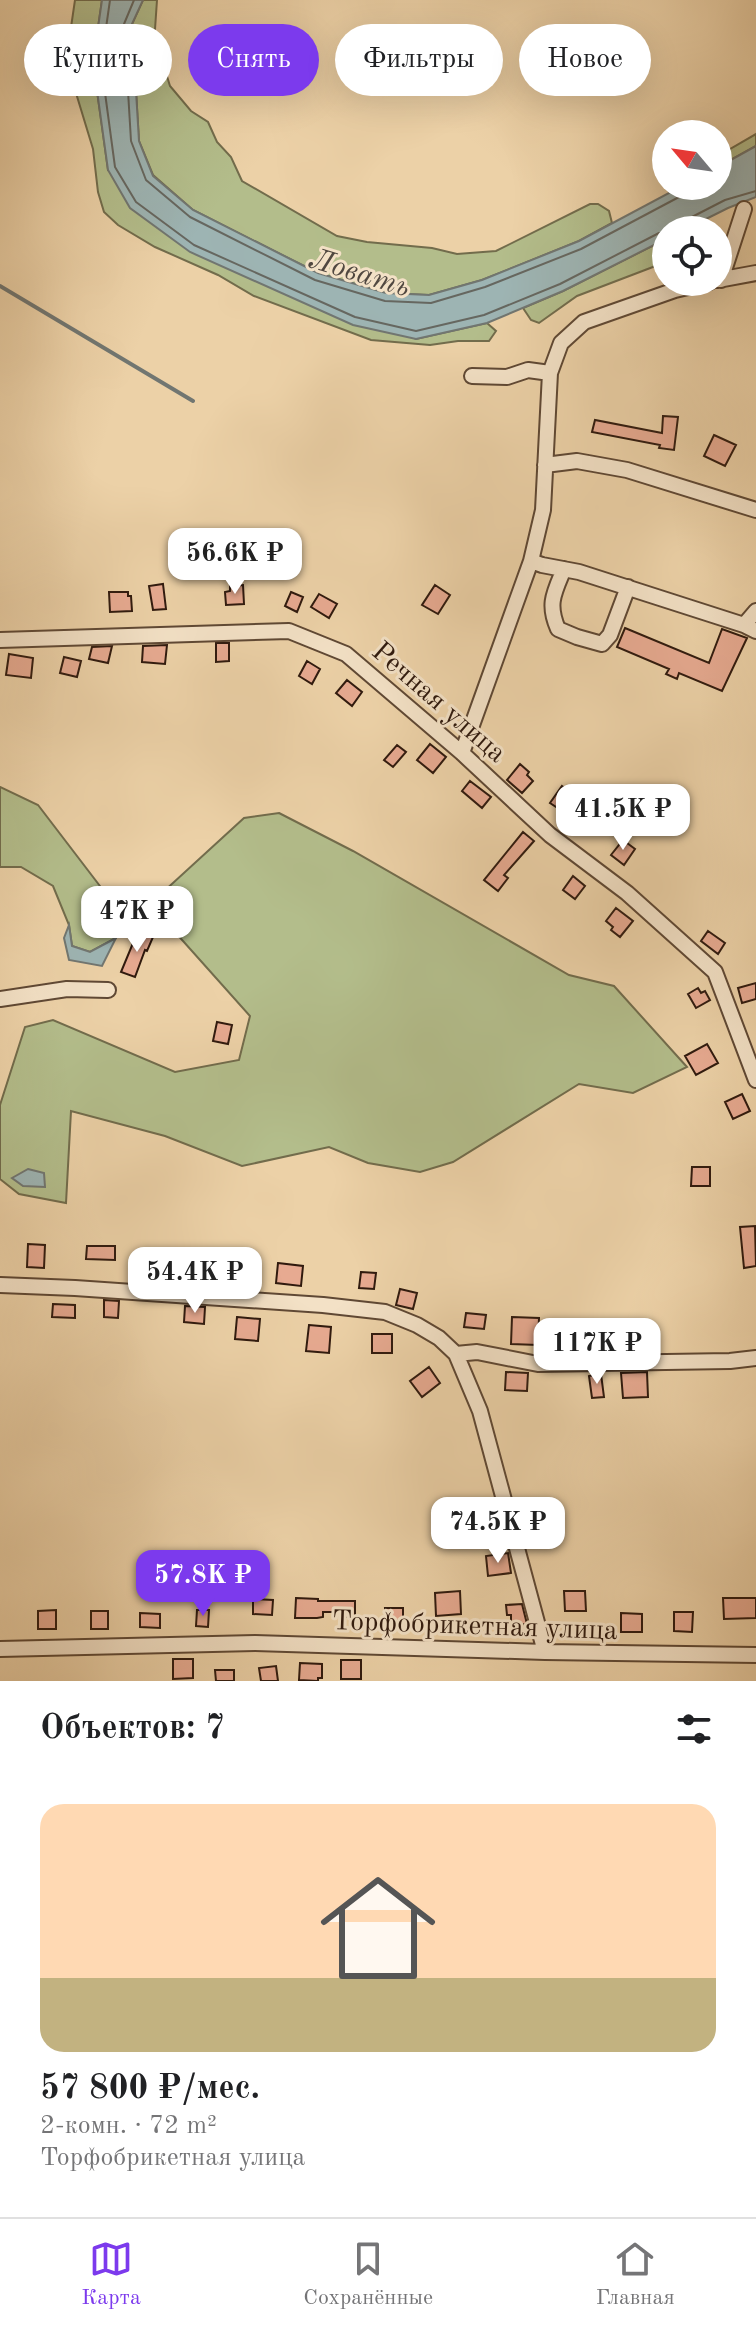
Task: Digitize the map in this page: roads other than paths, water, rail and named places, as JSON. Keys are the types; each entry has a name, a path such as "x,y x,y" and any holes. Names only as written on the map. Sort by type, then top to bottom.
{"street":[{"path":"732,241 744,209"},
{"path":"732,278 756,273"},
{"path":"462,753 531,561 543,510 550,373 561,343 584,322 658,296"},
{"path":"472,376 507,377 528,370 550,373"},
{"path":"545,465 577,461 627,470 756,510"},
{"path":"531,561 628,587 750,628 756,611"},
{"path":"564,569 553,594 551,613 558,629 577,637 602,644 610,635 628,587"},
{"name":"Речная улица","path":"0,640 289,631 346,654 462,753 550,835 627,893 715,972 756,1080"},
{"path":"0,999 67,989 108,990"},
{"path":"0,1285 292,1303 385,1312 439,1338 456,1354 480,1411 545,1652"},
{"path":"456,1354 477,1352 538,1364 756,1358"},
{"name":"Торфобрикетная улица","path":"0,1649 255,1643 756,1655"}],"water":[{"name":"Ловать","path":"102,0 143,0 132,24 99,24"},
{"name":"Ловать","path":"98,96 136,96 139,141 153,176 193,210 318,273 386,293 429,295 482,280 579,241 656,200 732,200 732,159 756,146 756,197 712,216 652,216 652,246 563,291 487,323 416,339 353,325 190,252 130,208 108,170"},
{"path":"69,925 72,946 90,952 116,938 102,966 69,960 64,938"},
{"path":"28,1169 44,1173 45,1187 23,1186 12,1178"}],"waterway":[{"path":"0,286 193,401"}]}
